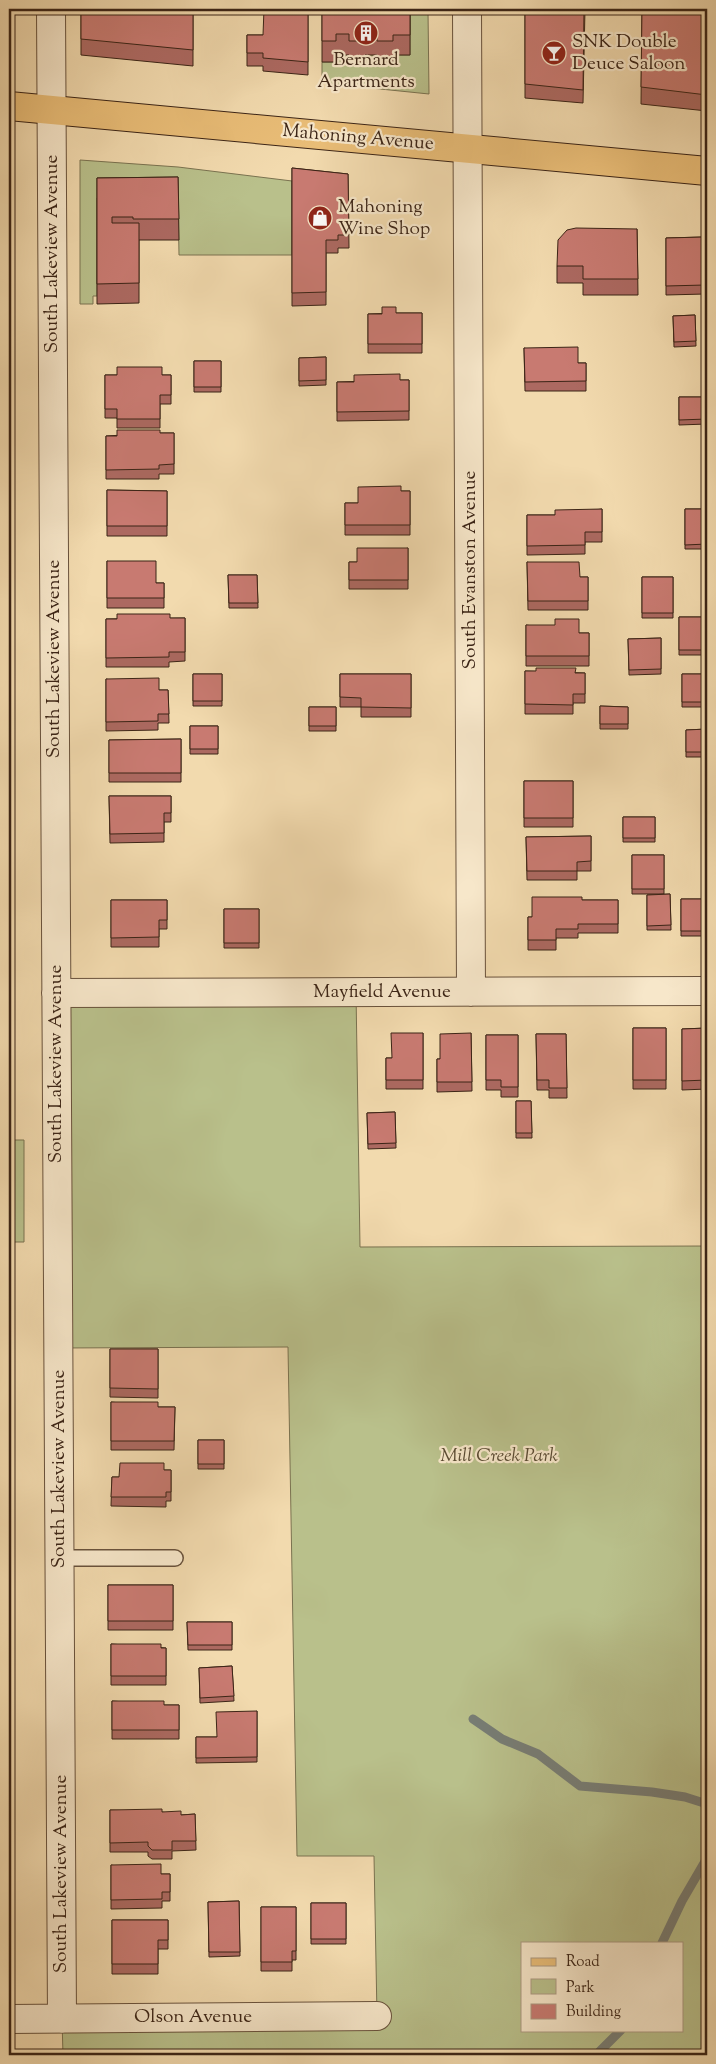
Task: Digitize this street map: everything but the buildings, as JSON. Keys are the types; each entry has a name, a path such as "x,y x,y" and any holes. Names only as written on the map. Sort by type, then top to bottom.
{"main road":[{"name":"Mahoning Avenue","path":"9,106 707,170"}],"street":[{"name":"South Lakeview Avenue","path":"51,9 62,2018"},
{"name":"South Evanston Avenue","path":"467,9 471,992"},
{"name":"Mayfield Avenue","path":"56,993 707,991"},
{"name":"Olson Avenue","path":"9,2019 376,2016"}],"lane":[{"path":"59,1558 175,1558"}],"green space":[{"path":"410,11 428,11 429,94 322,83 322,62 336,62 336,55 349,55 365,62 365,55 377,55 377,62 393,62 393,55 410,55"},
{"path":"80,160 178,167 292,181 292,255 179,255 178,198 97,198 97,296 93,296 93,304 80,304"},
{"name":"Mill Creek Park","path":"356,992 360,1247 707,1246 707,2055 63,2055 62,2019 377,2016 374,1856 297,1856 288,1347 58,1348 56,993"},
{"path":"9,1140 24,1140 24,1242 9,1242"}],"waterway":[{"path":"473,1719 502,1739 538,1754 580,1786 652,1792 685,1797 707,1804"},
{"path":"662,1942 682,1901 707,1858"},
{"path":"596,2055 619,2032"}],"place":[{"name":"Bernard Apartments","path":"366,33"},
{"name":"SNK Double Deuce Saloon","path":"554,53"},
{"name":"Mahoning Wine Shop","path":"320,218"}]}
